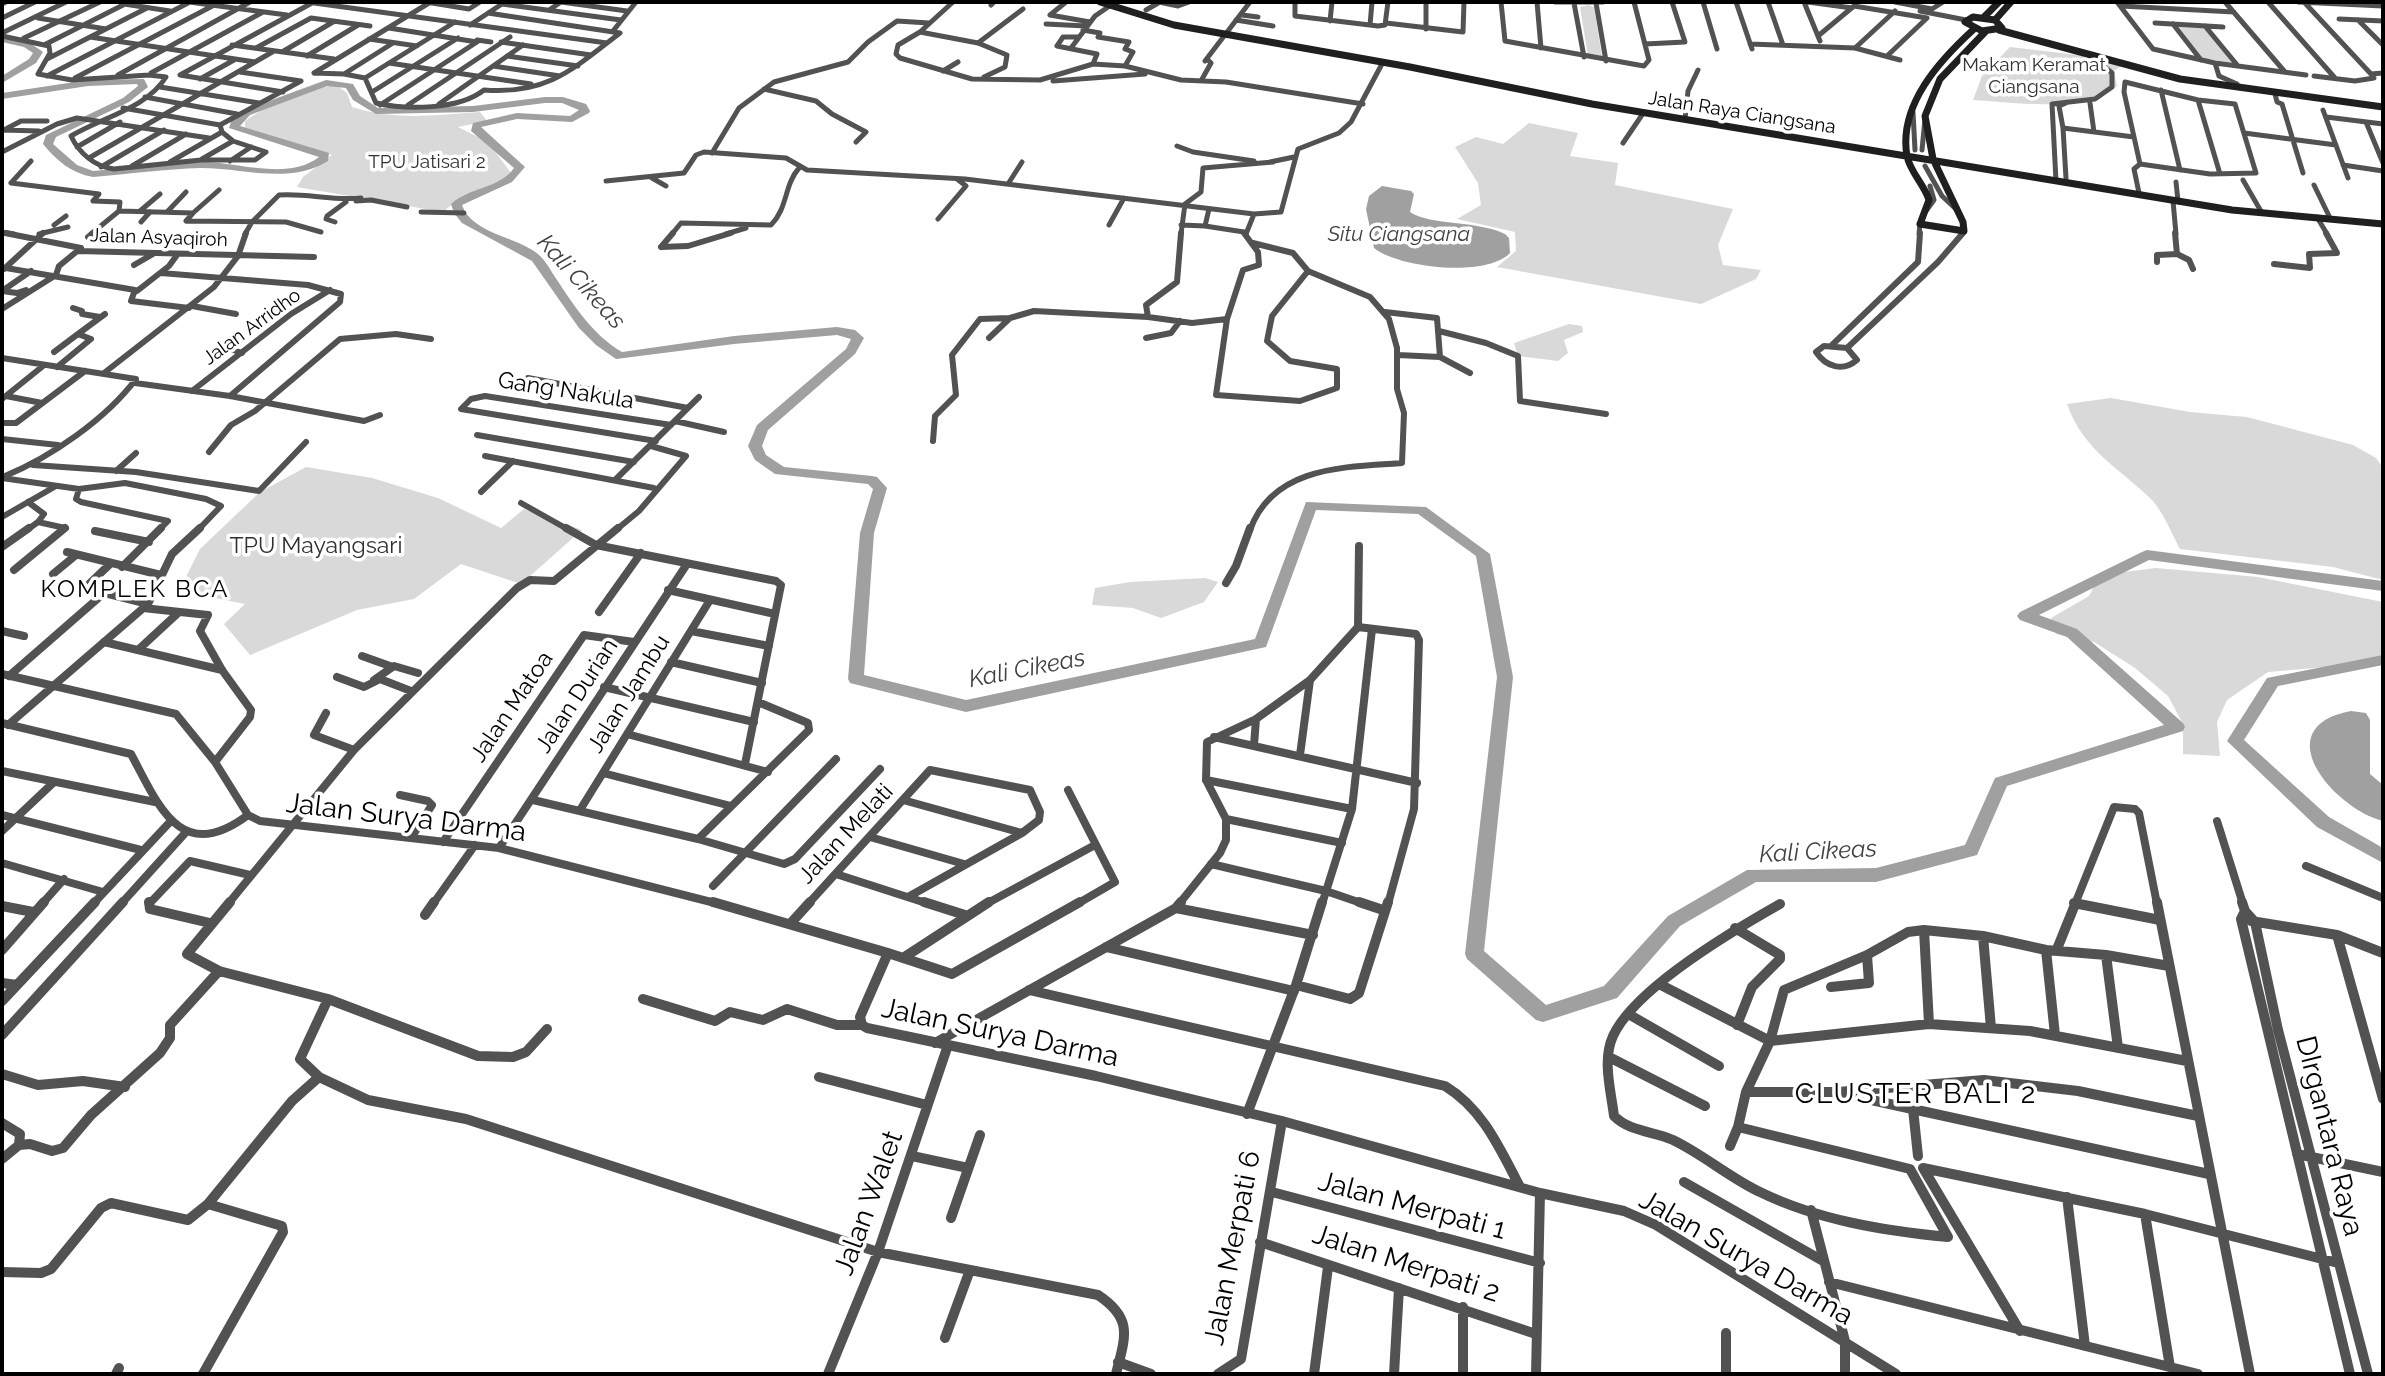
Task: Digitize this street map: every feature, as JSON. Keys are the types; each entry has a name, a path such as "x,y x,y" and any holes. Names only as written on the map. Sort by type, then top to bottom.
{"street":[{"path":"2,18 35,2"},
{"path":"2,34 66,2"},
{"path":"24,38 100,2"},
{"path":"46,76 190,2 288,15"},
{"path":"72,79 220,2"},
{"path":"114,77 250,2"},
{"path":"307,2 607,43"},
{"path":"422,2 469,9 480,2"},
{"path":"518,31 561,2 627,11"},
{"path":"613,31 636,2"},
{"path":"953,2 920,32 898,45 896,54 911,62 972,79 1070,82 1155,74"},
{"path":"1066,2 1050,16 1086,26 1100,33 1098,37 1129,42 1125,49 1133,52 1125,66"},
{"name":"Jalan Raya Ciangsana","path":"1100,2 1174,25 1644,112 1915,157"},
{"path":"1146,10 1160,2 1178,6 1189,2"},
{"path":"1201,81 1211,63 1206,60 1223,34 1242,15 1250,2"},
{"path":"1295,2 1295,16 1370,25 1383,26 1386,23 1463,33 1464,2"},
{"path":"1330,21 1332,2"},
{"path":"1370,25 1373,2"},
{"path":"1386,23 1388,2"},
{"path":"1426,2 1426,29"},
{"path":"1501,2 1505,41 1605,61 1648,65 1634,2"},
{"path":"1537,2 1541,48"},
{"path":"1555,2 1603,2"},
{"path":"1645,44 1674,45 1685,42 1672,2"},
{"path":"1703,2 1717,49"},
{"path":"1736,2 1751,46 1855,48 1900,60"},
{"path":"1768,2 1783,45"},
{"path":"1822,47 1806,2 1830,3 1852,8"},
{"path":"1858,2 1889,4 1966,20 1984,17 1995,20 2001,28"},
{"path":"1895,2 1932,9 1943,2"},
{"path":"1984,17 1999,2"},
{"path":"1995,20 2011,2"},
{"path":"2225,2 2285,72"},
{"path":"2268,2 2334,78"},
{"path":"2298,2 2383,6"},
{"path":"2304,2 2374,78 2366,81 2314,76"},
{"path":"46,44 127,3 172,11"},
{"path":"283,92 180,75 313,3"},
{"path":"429,3 314,73 365,78 455,22"},
{"path":"470,25 504,3 621,20"},
{"path":"1578,3 1584,57"},
{"path":"1595,3 1605,61"},
{"path":"2119,4 2234,12"},
{"path":"2119,4 2151,48 2215,66 2238,66 2306,75"},
{"path":"1072,48 1086,26 1111,5"},
{"path":"315,18 338,6"},
{"path":"1818,36 1858,6 1927,19 1887,56"},
{"path":"47,59 148,8"},
{"path":"978,43 1023,9"},
{"path":"2,10 13,12"},
{"path":"1855,48 1895,11"},
{"path":"149,75 263,12"},
{"path":"365,78 374,101 380,105 405,107 470,100 484,90 508,92 563,77 620,33 488,13"},
{"path":"1242,15 1258,17"},
{"path":"38,18 106,29"},
{"path":"256,48 310,18 370,26"},
{"path":"2339,19 2383,21"},
{"path":"1236,20 1273,26"},
{"path":"1966,20 1974,29 1986,31 2001,28 2164,72 2279,94 2383,104"},
{"path":"2358,20 2383,45"},
{"path":"282,52 334,21"},
{"path":"712,153 735,113 764,89 782,79 848,62 868,42 897,21 929,23"},
{"path":"2155,23 2223,27"},
{"path":"1046,24 1086,26"},
{"path":"2173,24 2201,60"},
{"path":"307,56 358,25"},
{"path":"2205,26 2238,66"},
{"path":"388,27 491,42"},
{"path":"1832,345 1918,261 1921,224 1928,194 1907,134 1913,112 1938,64 1974,29"},
{"path":"1915,157 1940,79 1986,31"},
{"path":"920,32 978,43 1002,52 1009,59 1005,67 995,74 972,79"},
{"path":"2,34 46,44 51,49 36,74 72,79 149,75 166,77 160,87 145,97 123,108 71,136 77,147 101,167 201,160 255,160 266,152 233,141 221,129 123,108"},
{"path":"89,37 255,62"},
{"path":"405,107 510,37"},
{"path":"1078,37 1063,37 1057,46 1067,50 1095,52 1093,64"},
{"path":"372,92 458,38"},
{"path":"369,39 417,46"},
{"path":"380,105 477,40"},
{"path":"501,42 591,55"},
{"path":"344,74 393,43"},
{"path":"232,45 334,60"},
{"path":"438,104 523,45"},
{"path":"89,158 274,51"},
{"path":"507,56 578,66"},
{"path":"200,79 234,60"},
{"path":"526,71 541,61"},
{"path":"943,71 958,62"},
{"path":"606,181 684,173 697,154 712,153 786,158 799,168 1008,184 1254,214 1281,212 1293,176 1294,157 1303,145 1343,129 1363,103 1365,91 1383,62"},
{"path":"389,63 534,85"},
{"path":"2056,181 2052,104 2095,99 2112,87 2112,73 2100,63"},
{"path":"1040,80 1093,64 1125,66 1155,74 1363,103"},
{"path":"493,66 563,77"},
{"path":"2214,81 2212,74 2215,66"},
{"path":"2215,66 2219,76 2237,84"},
{"path":"1685,119 1688,92 1698,70"},
{"path":"168,163 209,138 237,114 301,81 240,72"},
{"path":"2164,72 2383,104"},
{"path":"2371,74 2383,73"},
{"path":"2125,82 2198,100 2235,102 2256,173 2220,174 2140,164 2124,92 2125,82"},
{"path":"160,87 258,103"},
{"path":"764,89 816,101 832,114 866,132 856,142"},
{"path":"2161,90 2180,170"},
{"path":"2066,178 2060,104 2090,103 2124,92"},
{"path":"2279,94 2285,102 2282,104 2303,173"},
{"path":"145,97 237,114"},
{"path":"2198,100 2220,174"},
{"path":"2090,103 2094,132"},
{"path":"2323,110 2348,178"},
{"path":"1623,143 1644,112"},
{"path":"1847,348 1938,262 1959,233 1961,214 1933,160 1932,130 1926,116"},
{"path":"2326,117 2383,124"},
{"path":"2,152 57,124 81,118 146,126 209,138"},
{"path":"3,130 21,121 47,121"},
{"path":"77,147 120,122"},
{"path":"2366,122 2383,163"},
{"path":"2063,128 2134,137"},
{"path":"3,130 39,131"},
{"path":"101,167 164,130"},
{"path":"2245,132 2336,145"},
{"path":"129,167 186,134"},
{"path":"201,160 233,141"},
{"path":"1177,146 1193,152 1260,163 1273,162"},
{"path":"230,161 251,147"},
{"path":"1933,160 1913,152 1942,196 1961,214"},
{"path":"1148,317 1146,305 1177,282 1185,204 1201,192 1203,168 1273,162 1294,157"},
{"path":"1915,157 2175,201 2262,213 2383,224"},
{"path":"31,161 11,183 99,194 93,201 120,202 118,211 88,237"},
{"path":"1008,184 1022,162"},
{"path":"2139,193 2133,171 2140,164"},
{"path":"2343,165 2383,171"},
{"path":"752,226 688,246 661,247 681,223 771,225 780,218 788,201 794,172 799,168"},
{"path":"652,178 666,186"},
{"path":"938,219 946,204 963,191 964,182 957,179"},
{"path":"2243,180 2262,213"},
{"path":"2176,182 2177,254"},
{"path":"2314,185 2330,218"},
{"path":"219,190 186,221 292,223 321,232"},
{"path":"167,212 186,192"},
{"path":"140,211 160,194"},
{"path":"104,373 191,307 222,278 238,256 243,237 252,222 279,195 296,194 348,201 371,200 407,207"},
{"path":"335,222 326,219 327,216 348,201 361,198"},
{"path":"1109,225 1119,212 1124,198"},
{"path":"1205,226 1209,209"},
{"path":"421,212 447,210 464,213"},
{"path":"118,211 193,213"},
{"path":"141,222 150,212"},
{"path":"1244,232 1254,214"},
{"path":"4,269 33,238 66,216"},
{"path":"2274,264 2310,268 2309,254 2337,253 2317,217"},
{"path":"1921,224 1959,233"},
{"path":"54,225 68,226"},
{"path":"1181,225 1244,232 1258,252 1259,265 1243,270 1231,300 1216,394 1225,398 1301,401 1337,388 1337,369 1296,365 1279,356 1267,341 1272,316 1308,271"},
{"name":"Jalan Asyaqiroh","path":"2,232 78,246 81,248 78,251 314,257"},
{"path":"1226,583 1238,567 1256,513 1271,495 1307,475 1339,467 1402,463 1405,432 1404,413 1397,389 1398,355 1385,312 1370,297 1308,271 1293,253 1253,243"},
{"path":"2,309 53,275 59,266 78,251"},
{"path":"2158,262 2157,255 2161,253 2177,254 2189,260 2193,269"},
{"path":"134,265 153,254"},
{"path":"177,255 161,273 137,291 131,301 236,314"},
{"path":"4,269 32,271 137,291"},
{"path":"2,291 32,271"},
{"path":"161,273 330,289 341,294 340,302 230,396"},
{"path":"2,291 22,293 53,275"},
{"name":"Jalan Arridho","path":"192,391 291,314 330,289"},
{"path":"54,352 102,316 85,315 82,310 73,308"},
{"path":"933,441 935,416 956,395 952,355 980,319 1010,318 1034,311 1180,321 1227,319"},
{"path":"1385,312 1437,318 1440,357"},
{"path":"989,338 1010,318"},
{"path":"1146,338 1171,333 1180,321"},
{"path":"1439,331 1486,343 1517,356 1520,401 1606,414"},
{"path":"57,367 91,339 78,334"},
{"path":"209,452 231,425 265,402 340,339 396,334 431,338"},
{"path":"219,345 242,352"},
{"path":"1832,345 1847,348 1856,356 1855,363 1836,366 1823,362 1816,352 1819,348 1832,345"},
{"path":"1398,355 1440,357 1470,373"},
{"path":"2,358 133,377 135,383"},
{"path":"2,368 13,360"},
{"path":"4,397 43,366"},
{"path":"2,423 13,425 85,371"},
{"path":"528,378 688,408"},
{"path":"2,477 33,465 135,383 230,396 364,421 380,415"},
{"name":"Gang Nakula","path":"653,443 461,410 471,399 485,396 673,423"},
{"path":"4,397 42,404"},
{"path":"616,479 699,397"},
{"path":"673,423 724,432"},
{"path":"477,435 634,462"},
{"path":"2,439 58,445"},
{"path":"33,465 116,471 259,491 306,442"},
{"path":"547,1029 538,1042 520,1054 497,1059 478,1056 328,999 219,971 187,954 354,750 411,691 517,588 530,580 554,582 639,510 654,488 686,456 653,443"},
{"path":"116,471 136,453"},
{"path":"485,456 654,488"},
{"path":"481,492 513,461"},
{"path":"2,477 79,489 125,483 220,504 220,510 171,555 161,575 161,583 145,606 53,688 5,724"},
{"path":"2,516 56,486"},
{"path":"79,489 76,499 81,502 166,518 167,524 122,567"},
{"path":"2,547 38,522 44,514 28,502"},
{"path":"521,503 596,545 779,583 782,589 745,764"},
{"path":"2,509 11,511"},
{"path":"14,570 65,528 38,522"},
{"path":"94,531 149,542"},
{"path":"935,1043 1176,908 1211,864 1226,840 1226,819 1206,780 1205,748 1214,737 1256,719 1310,680 1358,627 1359,546"},
{"path":"599,612 641,553"},
{"path":"53,574 72,554 161,575"},
{"path":"110,564 85,586 88,590 178,613 208,615 200,631 222,670 251,710 250,717 215,762"},
{"name":"Jalan Durian","path":"499,848 687,564"},
{"path":"668,590 775,614"},
{"path":"6,675 103,594"},
{"name":"Jalan Jambu","path":"580,810 710,600"},
{"path":"138,650 178,613"},
{"path":"1106,947 1350,999 1359,993 1410,829 1417,783 1419,638 1416,634 1358,627"},
{"path":"1247,1114 1295,988 1352,810 1372,629"},
{"path":"2,631 24,636"},
{"path":"691,631 769,646"},
{"name":"Jalan Matoa","path":"443,842 584,635 634,642"},
{"path":"104,642 222,670"},
{"path":"362,656 390,666 403,665 418,673"},
{"path":"671,662 762,683"},
{"path":"337,677 364,687 390,666"},
{"path":"5,724 131,754 155,802 169,823 187,831 221,833 248,815 215,762 176,714 53,688 6,675"},
{"path":"374,680 380,679 411,691"},
{"path":"1300,755 1310,680"},
{"path":"604,687 754,722"},
{"path":"698,839 768,772 810,727 808,723 758,702"},
{"path":"326,713 314,735 354,750"},
{"path":"1254,746 1256,719"},
{"path":"627,734 768,772"},
{"path":"1214,737 1358,767 1417,783"},
{"path":"713,887 836,759"},
{"path":"533,800 698,839 778,863 790,862 880,769"},
{"name":"Jalan Melati","path":"790,924 930,770 1030,790 1040,817 1022,833"},
{"path":"2,771 155,802"},
{"path":"603,773 731,806"},
{"path":"1206,780 1352,810"},
{"path":"2,831 54,782"},
{"path":"888,953 953,974 1115,882 1115,877 1095,845 1068,790"},
{"path":"400,796 428,801 432,805 411,838"},
{"path":"904,800 1022,833"},
{"path":"2055,1035 2052,949 2115,807 2119,806 2139,813 2250,1374"},
{"path":"2,815 141,850"},
{"name":"Jalan Surya Darma","path":"248,815 260,821 292,827 499,848 700,898 888,953 860,1017 862,1025 1096,1076 1282,1121 1520,1187 1640,1217 1896,1374"},
{"path":"1226,819 1342,843"},
{"name":"DIrgantara Raya","path":"2217,821 2272,1029 2312,1157 2368,1374"},
{"path":"2,1001 169,823"},
{"path":"2,1035 187,831"},
{"path":"908,897 1022,833"},
{"path":"870,837 964,864"},
{"path":"425,915 475,845"},
{"path":"903,958 965,915 1095,845"},
{"path":"210,923 150,909 149,901 190,861 250,875"},
{"path":"1211,864 1326,891 1383,910"},
{"path":"2306,866 2383,898"},
{"path":"4,867 64,879 103,892"},
{"path":"836,874 965,915"},
{"path":"3,947 64,879"},
{"path":"2074,903 2160,920"},
{"path":"1738,1127 1910,1169 1948,1237 1923,1236 1811,1210 1759,1191 1699,1153 1668,1138 1619,1123 1614,1116 1608,1057 1614,1035 1661,985 1735,928 1780,904"},
{"path":"2,906 33,912"},
{"path":"1176,908 1312,935"},
{"name":"DIrgantara Raya","path":"2243,915 2255,922 2272,1029 2297,1154 2350,1374"},
{"path":"2255,922 2337,935 2383,953"},
{"path":"1735,928 1780,955 1780,959 1762,972 1752,985 1737,1025"},
{"path":"1730,1146 1738,1127 1746,1092 1770,1041 1779,999 1784,990 1867,955 1908,932 1924,930 1983,936 2169,966"},
{"path":"1924,930 1929,1024"},
{"path":"2337,935 2383,1099"},
{"path":"1983,936 1991,1028"},
{"path":"1831,987 1869,984 1867,955"},
{"path":"2106,955 2118,1048"},
{"path":"2,1159 19,1145 30,1143 52,1151 63,1147 91,1115 160,1054 170,1038 170,1025 219,971"},
{"path":"2,983 17,985"},
{"path":"1661,985 1770,1041 1929,1024 2055,1035 2187,1061"},
{"path":"1029,990 1273,1045 1456,1091 1494,1140 1520,1187"},
{"path":"328,999 300,1059 319,1077 368,1100 478,1123 878,1252 1098,1295 1117,1306 1124,1317 1125,1331 1117,1368 1151,1374"},
{"path":"643,999 715,1021 730,1012 763,1020 787,1009 837,1025 862,1025"},
{"path":"1630,1015 1719,1066"},
{"name":"Jalan Walet","path":"828,1374 878,1252 948,1045"},
{"path":"1608,1057 1705,1107"},
{"path":"2,1074 38,1085 83,1081 125,1087"},
{"path":"2,1272 41,1273 51,1269 101,1208 111,1203 188,1220 208,1204 292,1101 319,1077"},
{"path":"819,1077 927,1105"},
{"path":"1746,1092 1838,1092 1984,1080 2078,1091 2198,1116"},
{"path":"1838,1092 2209,1174"},
{"path":"1913,1109 1918,1156"},
{"name":"Jalan Merpati 6","path":"1218,1374 1241,1359 1260,1242 1272,1192 1282,1121"},
{"path":"2,1123 20,1134 19,1145"},
{"path":"951,1218 979,1135"},
{"path":"2297,1154 2383,1172"},
{"path":"912,1156 968,1168"},
{"path":"2020,1331 1923,1168 2145,1214 2222,1236 2339,1263"},
{"path":"1684,1182 1823,1261"},
{"name":"Jalan Merpati 1","path":"1272,1192 1540,1263"},
{"path":"1536,1374 1540,1192"},
{"path":"2067,1197 2085,1346"},
{"path":"203,1374 283,1232 282,1226 208,1204"},
{"path":"1811,1210 1845,1341 1845,1374"},
{"path":"2145,1214 2169,1367"},
{"name":"Jalan Merpati 2","path":"1260,1242 1328,1267 1463,1307 1536,1334"},
{"path":"1314,1374 1328,1267"},
{"path":"945,1338 970,1270"},
{"path":"1829,1282 2198,1374"},
{"path":"1394,1374 1399,1288"},
{"path":"1463,1307 1463,1374"},
{"path":"1726,1374 1727,1333"},
{"path":"2342,1343 2361,1348"}],"green space":[{"path":"1580,7 1594,7 1602,57 1588,56"},
{"path":"2179,27 2205,28 2233,63 2202,58"},
{"name":"Makam Keramat Ciangsana","path":"2010,47 2078,55 2082,52 2121,66 2114,71 2117,86 2104,95 2069,103 2028,104 1973,100 1982,76"},
{"name":"TPU Jatisari 2","path":"336,85 347,93 352,107 384,114 416,116 480,112 487,121 458,127 488,142 511,173 503,180 462,196 443,212 297,187 303,177 332,155 245,129 245,121 289,98"},
{"path":"1529,123 1578,133 1570,156 1618,163 1615,185 1733,209 1718,245 1723,265 1761,270 1756,279 1701,304 1497,267 1516,251 1515,232 1457,219 1481,205 1478,183 1455,147 1476,137 1503,144"},
{"path":"1569,324 1582,326 1583,332 1564,340 1568,353 1558,361 1518,356 1514,343"},
{"path":"2111,398 2190,412 2247,417 2353,445 2376,458 2383,468 2383,580 2333,567 2180,549 2153,501 2093,447 2074,421 2067,404"},
{"name":"TPU Mayangsari","path":"306,467 372,478 438,498 501,528 524,509 582,530 521,584 461,564 414,599 357,610 250,655 224,624 245,604 179,591 200,549 260,492"},
{"path":"2156,568 2258,577 2383,602 2383,662 2268,672 2227,700 2217,722 2220,756 2183,754 2183,724 2168,696 2135,668 2094,642 2056,634 2051,618 2089,596 2100,575"},
{"path":"1205,578 1218,582 1204,602 1161,618 1133,608 1092,605 1095,588 1130,582"}],"water":[{"name":"Situ Ciangsana","path":"1382,186 1411,191 1414,194 1410,212 1419,216 1505,234 1509,238 1510,253 1498,261 1463,268 1422,265 1386,255 1374,248 1366,209 1369,196"},
{"path":"2351,711 2366,713 2370,720 2370,774 2383,785 2383,821 2345,801 2328,785 2316,767 2310,749 2313,733 2326,720"}],"waterway":[{"name":"Kali Cikeas","path":"2,39 27,45 38,52 33,61 2,80"},
{"name":"Kali Cikeas","path":"2,96 88,83 141,81 143,87 126,100 51,135 48,144 63,159 74,167 93,174 202,165 285,172 309,168 324,159 325,155 234,128 236,121 246,113 326,83 350,86 356,98 376,111 473,109 545,100 563,100 582,106 585,111 572,119 517,116 477,125 475,129 520,167 500,185 456,204 459,213 476,227 533,256 583,325 600,343 620,356 734,340 837,331 851,333 858,338 851,351 762,428 755,446 760,457 780,471 872,480 880,488 867,533 856,679 966,706 1261,643 1311,505 1421,510 1483,554 1505,677 1474,954 1543,1014 1610,992 1674,921 1753,875 1876,875 1971,850 2001,782 2177,727 2072,633 2025,616 2147,555 2383,586"},
{"name":"Kali Cikeas","path":"2383,660 2273,682 2235,741 2323,822 2383,856"}],"district":[{"name":"KOMPLEK BCA","path":"135,590"},
{"name":"CLUSTER BALI 2","path":"1916,1095"}]}
